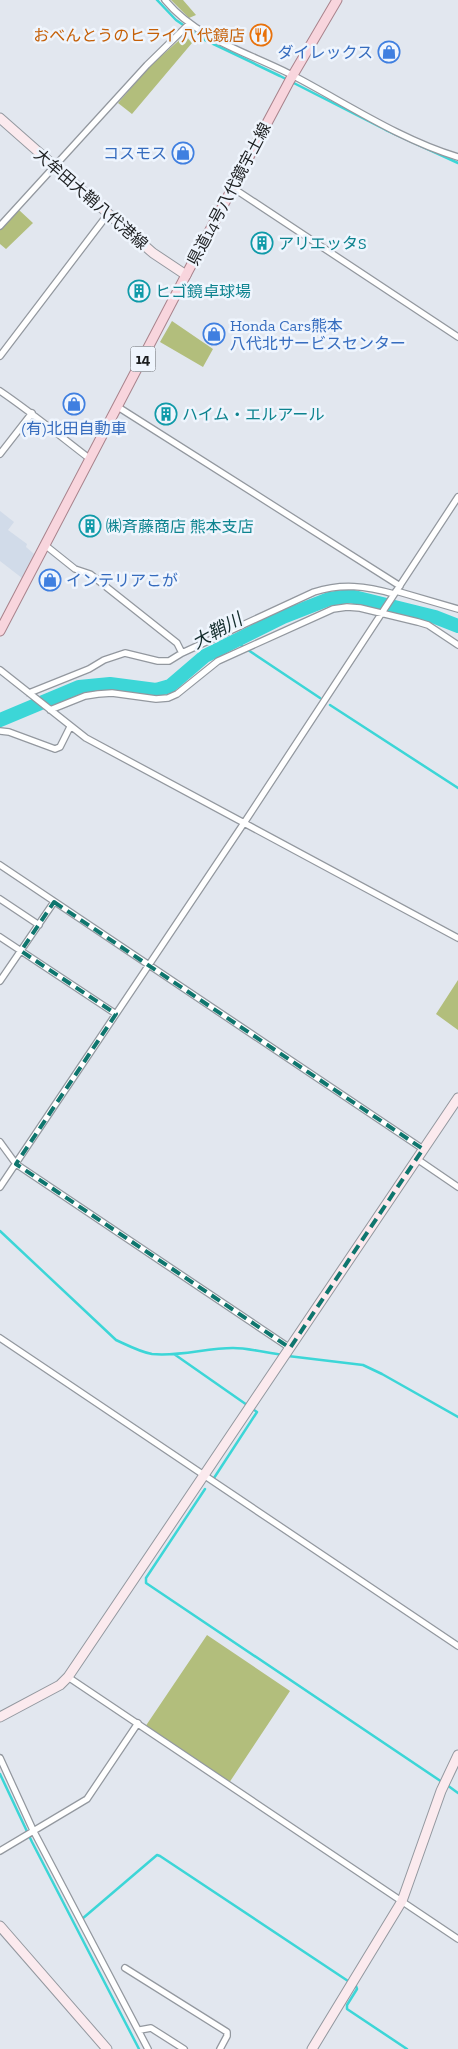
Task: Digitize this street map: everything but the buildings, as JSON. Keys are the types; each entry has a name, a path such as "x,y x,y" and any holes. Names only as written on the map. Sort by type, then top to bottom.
{"main road":[{"name":"県道14号八代鏡宇土線","path":"0,631 186,275 290,81 337,0"}],"street":[{"path":"165,0 187,25 290,81 458,157"},
{"path":"0,226 147,65 187,25"},
{"name":"大牟田大鞘八代港線","path":"0,118 153,253 186,275"},
{"path":"234,188 458,337"},
{"path":"0,356 108,214"},
{"path":"0,391 32,413 90,459"},
{"path":"118,407 395,592"},
{"path":"0,454 32,413"},
{"path":"0,1187 150,966 458,497"},
{"path":"46,545 75,569 90,574 177,643 182,653"},
{"path":"31,695 104,660 124,653 164,662 169,661 182,653 314,592 329,587 346,585 370,587 458,609"},
{"path":"49,709 85,696 98,694 118,694 156,699 168,698 177,694 208,667 333,609 360,608 428,625 458,645"},
{"path":"0,670 70,727 123,760 458,938"},
{"path":"0,732 9,732 55,749 60,747 70,727"},
{"path":"0,866 423,1149"},
{"path":"0,899 39,925"},
{"path":"0,981 54,902"},
{"path":"0,936 116,1014"},
{"path":"0,1716 60,1686 68,1677 458,1098"},
{"path":"0,1142 16,1164 289,1349"},
{"path":"417,1159 458,1187"},
{"path":"0,1338 458,1646"},
{"path":"68,1677 458,1939"},
{"path":"0,1851 86,1799 138,1723"},
{"path":"312,2049 402,1901 441,1791 458,1755"},
{"path":"0,1758 32,1831 140,2030 148,2049"},
{"path":"0,1926 107,2049"},
{"path":"125,1968 227,2032 227,2036 220,2049"},
{"path":"140,2030 151,2028 184,2049"}],"highlighted area":[{"path":"54,902 423,1149 290,1348 16,1164 116,1014 21,951"}],"shaded area":[{"path":"0,511 14,522 8,530 27,544 26,547 34,554 22,578 0,561"}],"green space":[{"path":"171,0 183,0 196,15 189,18"},
{"path":"185,35 192,43 132,114 118,103 150,66"},
{"path":"19,210 33,223 6,249 0,244 0,230"},
{"path":"172,321 213,349 203,367 160,342"},
{"path":"458,980 458,1030 436,1014"},
{"path":"207,1635 290,1691 229,1783 145,1727"}],"waterway":[{"path":"157,0 176,20 205,40 386,130 458,163"},
{"name":"大鞘川","path":"0,720 79,687 110,684 156,690 170,686 205,656 283,617 329,599 350,596 435,617 458,626"},
{"path":"236,642 320,698"},
{"path":"330,705 458,788"},
{"path":"0,1231 116,1340 134,1348 147,1353 162,1355 233,1348 283,1355"},
{"path":"174,1354 257,1412 214,1478"},
{"path":"288,1356 363,1365 458,1417"},
{"path":"205,1489 146,1578 146,1583 442,1782"},
{"path":"0,1774 32,1842 139,2049"},
{"path":"447,1785 458,1793"},
{"path":"82,1919 157,1855 348,1981"},
{"path":"356,1986 357,1989 347,2005 347,2009 407,2049"}],"place":[{"name":"おべんとうのヒライ 八代鏡店","path":"261,35"},
{"name":"ダイレックス","path":"389,52"},
{"name":"コスモス","path":"183,153"},
{"name":"アリエッタS","path":"262,243"},
{"name":"ヒゴ鏡卓球場","path":"139,291"},
{"name":"Honda Cars熊本 八代北サービスセンター","path":"214,334"},
{"name":"(有)北田自動車","path":"74,404"},
{"name":"ハイム・エルアール","path":"166,414"},
{"name":"㈱斉藤商店 熊本支店","path":"90,526"},
{"name":"インテリアこが","path":"50,580"}]}
